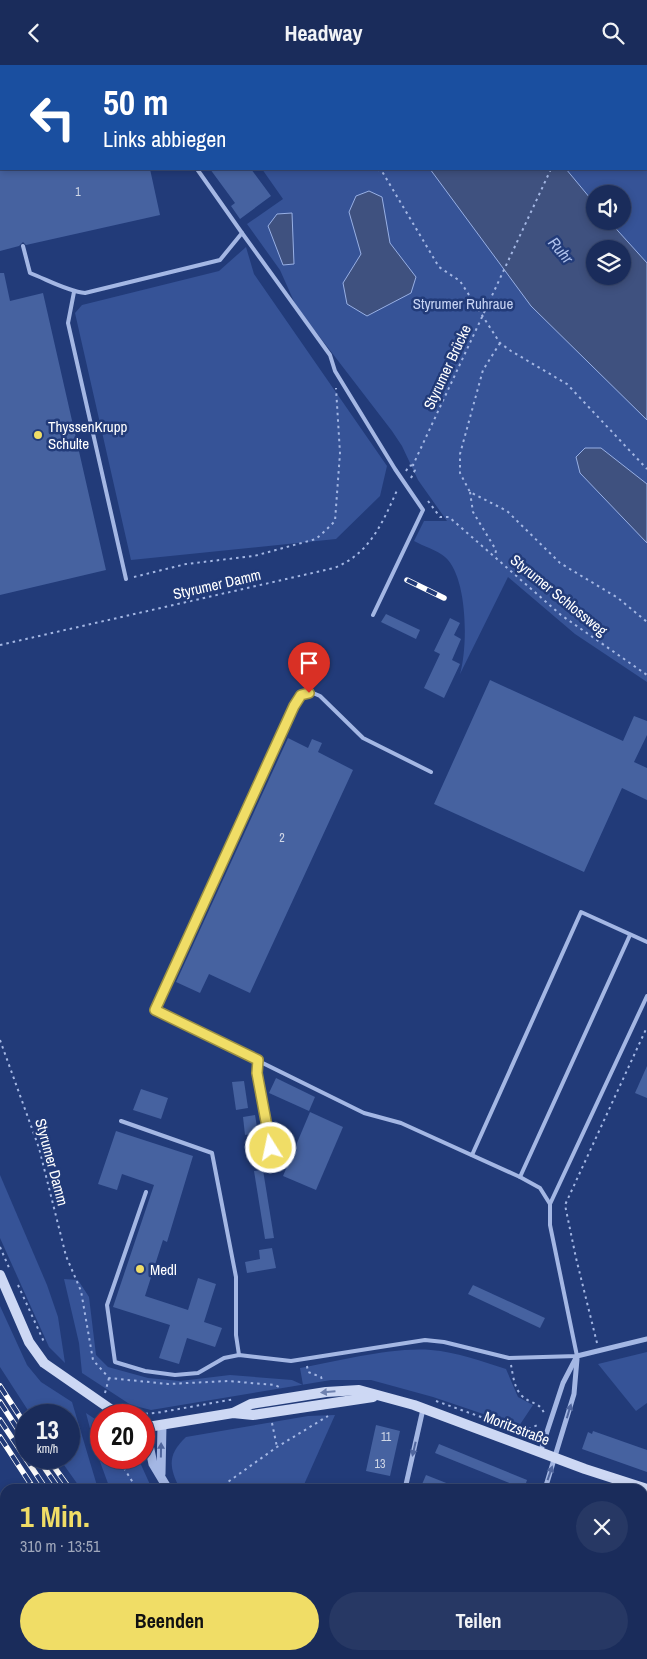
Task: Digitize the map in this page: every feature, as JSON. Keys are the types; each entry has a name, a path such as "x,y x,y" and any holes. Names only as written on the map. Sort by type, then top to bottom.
{"main road":[{"path":"0,1275 29,1342 44,1363 61,1377 102,1404"},
{"name":"Moritzstraße","path":"155,1425 233,1413 251,1405 326,1391 359,1391 398,1400 540,1453 632,1484"},
{"name":"Moritzstraße","path":"233,1413 253,1415 376,1396"}],"street":[{"path":"540,1453 563,1383 577,1356 647,1339"},
{"path":"547,1484 574,1394 577,1356"},
{"path":"406,1484 423,1409"},
{"path":"161,1474 162,1425"},
{"path":"155,1465 166,1484"}],"lane":[{"path":"198,170 330,355 336,371 395,469 423,510 373,615"},
{"path":"23,245 30,273 74,292 85,293 220,260 242,233"},
{"path":"74,292 68,323 126,579"},
{"path":"431,772 363,738 320,696 309,693 298,699 155,1010 364,1113 401,1123 520,1177 540,1188 550,1204"},
{"path":"472,1155 581,912 647,942"},
{"path":"520,1177 630,935"},
{"path":"146,1192 107,1305 115,1362 145,1371 175,1375 198,1373 224,1358 239,1355 291,1361 425,1340 444,1342 509,1358 577,1356 550,1225 550,1204 647,996"},
{"path":"258,1060 257,1073 271,1148 286,1154"},
{"path":"121,1121 212,1153 236,1277 236,1335 239,1355"}],"path":[{"path":"378,170 383,173 440,267 460,281 500,343 567,384 647,469"},
{"name":"Styrumer Brücke","path":"410,479 414,465 551,170"},
{"path":"495,557 496,550 473,512 470,492 460,473 460,454 483,370 500,343"},
{"path":"126,579 186,564 254,557 316,539 325,531 335,521 340,453 336,371"},
{"name":"Styrumer Damm","path":"0,645 334,568 356,556 372,541 399,486"},
{"path":"470,492 507,511 560,563 618,598 647,622"},
{"name":"Styrumer Schlossweg","path":"422,494 440,517 448,517 561,615 647,675"},
{"path":"599,1350 565,1205 647,1027"},
{"name":"Styrumer Damm","path":"0,1040 39,1148 66,1257 81,1291 93,1360 109,1378 168,1384 228,1381 275,1385 280,1386 282,1399"},
{"path":"0,1247 12,1272"},
{"path":"15,1280 46,1348"},
{"path":"509,1358 517,1389 523,1397 541,1406 544,1418 551,1421"},
{"path":"308,1372 321,1377"},
{"path":"155,1413 240,1398"},
{"path":"225,1484 277,1447 328,1416 338,1401"},
{"path":"270,1412 277,1447"},
{"path":"124,1469 134,1484"}],"green space":[{"name":"Styrumer Ruhraue","path":"263,170 647,170 647,682 575,634 508,577 460,674 463,662 465,630 462,596 458,580 453,567 445,557 414,541 424,521 447,521 418,480 402,446 392,431 296,306 280,270 247,224 283,199"},
{"path":"246,247 254,274 387,466 380,496 336,539 131,560 75,313 82,305 219,271"},
{"path":"0,1175 47,1285 58,1317 65,1363 49,1347 0,1238"},
{"path":"64,1279 78,1280 89,1297 96,1355 108,1367 148,1378 180,1381 230,1375 292,1380 302,1385 155,1409 155,1404 129,1404 82,1373 79,1343"},
{"path":"0,1306 27,1365 41,1382 73,1404 24,1404 0,1367"},
{"path":"431,1350 459,1355 506,1369 518,1397 533,1405 519,1426 433,1397 371,1380 331,1380 303,1385 300,1368 366,1355"},
{"path":"647,1352 647,1403 636,1411 598,1364"},
{"path":"86,1413 90,1416 90,1429"},
{"path":"335,1415 304,1484 178,1484 172,1468 172,1461 180,1443 186,1437 308,1416"},
{"path":"80,1429 90,1462 90,1469 92,1469 97,1484 77,1484 67,1469 80,1469"},
{"path":"103,1469 143,1469 150,1484 108,1484"}],"water":[{"name":"Ruhr","path":"431,170 567,170 586,193 586,230 617,230 626,240 586,240 586,285 631,285 631,245 647,263 647,420 531,306"},
{"path":"369,191 382,197 390,243 416,277 411,293 367,316 347,304 343,283 361,254 349,212 356,196"},
{"path":"292,213 294,264 283,265 268,226 277,214"},
{"path":"585,448 601,448 647,484 647,543 580,473 576,457"}],"building":[{"path":"0,170 150,170 160,215 26,245 23,242 19,246 0,251"},
{"path":"211,170 252,170 271,196 240,219 231,206 235,203"},
{"name":"ThyssenKrupp Schulte","path":"0,273 4,273 10,301 43,293 106,570 0,595"},
{"path":"386,614 420,630 416,639 381,622"},
{"path":"450,618 460,623 454,635 461,639 452,660 460,664 444,698 424,688 440,654 434,651"},
{"path":"490,680 623,741 634,716 647,721 647,735 634,762 647,768 647,800 622,788 584,872 434,804"},
{"path":"288,738 308,748 312,739 322,743 318,752 353,770 250,993 209,974 200,993 176,982"},
{"path":"647,1066 647,1098 635,1093"},
{"path":"276,1078 315,1097 309,1111 269,1093"},
{"path":"244,1081 248,1108 236,1110 232,1082"},
{"path":"141,1089 168,1098 161,1119 133,1110"},
{"path":"310,1112 343,1127 316,1190 283,1176"},
{"path":"255,1115 258,1133 245,1135 243,1117"},
{"path":"116,1131 193,1156 167,1242 163,1240 145,1296 188,1310 198,1278 216,1284 204,1322 222,1328 215,1347 187,1338 179,1364 159,1358 170,1325 113,1307 154,1185 122,1174 117,1190 98,1184"},
{"path":"263,1170 274,1238 265,1239 254,1171"},
{"path":"272,1248 276,1268 247,1273 245,1262 260,1259 259,1250"},
{"path":"473,1285 545,1318 540,1328 468,1294"},
{"path":"376,1425 400,1431 390,1476 366,1471"},
{"path":"593,1431 647,1450 647,1472 582,1449 588,1432 592,1434"},
{"path":"439,1444 527,1480 526,1484 512,1484 435,1453"},
{"path":"426,1475 449,1484 422,1484"}],"railway":[{"path":"407,580 444,598"},
{"path":"0,1386 15,1409"},
{"path":"0,1402 15,1425"},
{"path":"0,1420 43,1484"},
{"path":"0,1437 31,1484"},
{"path":"45,1469 56,1484"},
{"path":"56,1469 66,1484"}],"place":[{"name":"ThyssenKrupp Schulte","path":"38,435"},
{"name":"Medl","path":"140,1269"}],"route":[{"path":"271,1148 257,1073 258,1060 155,1010 294,706 301,695 309,693"}]}
